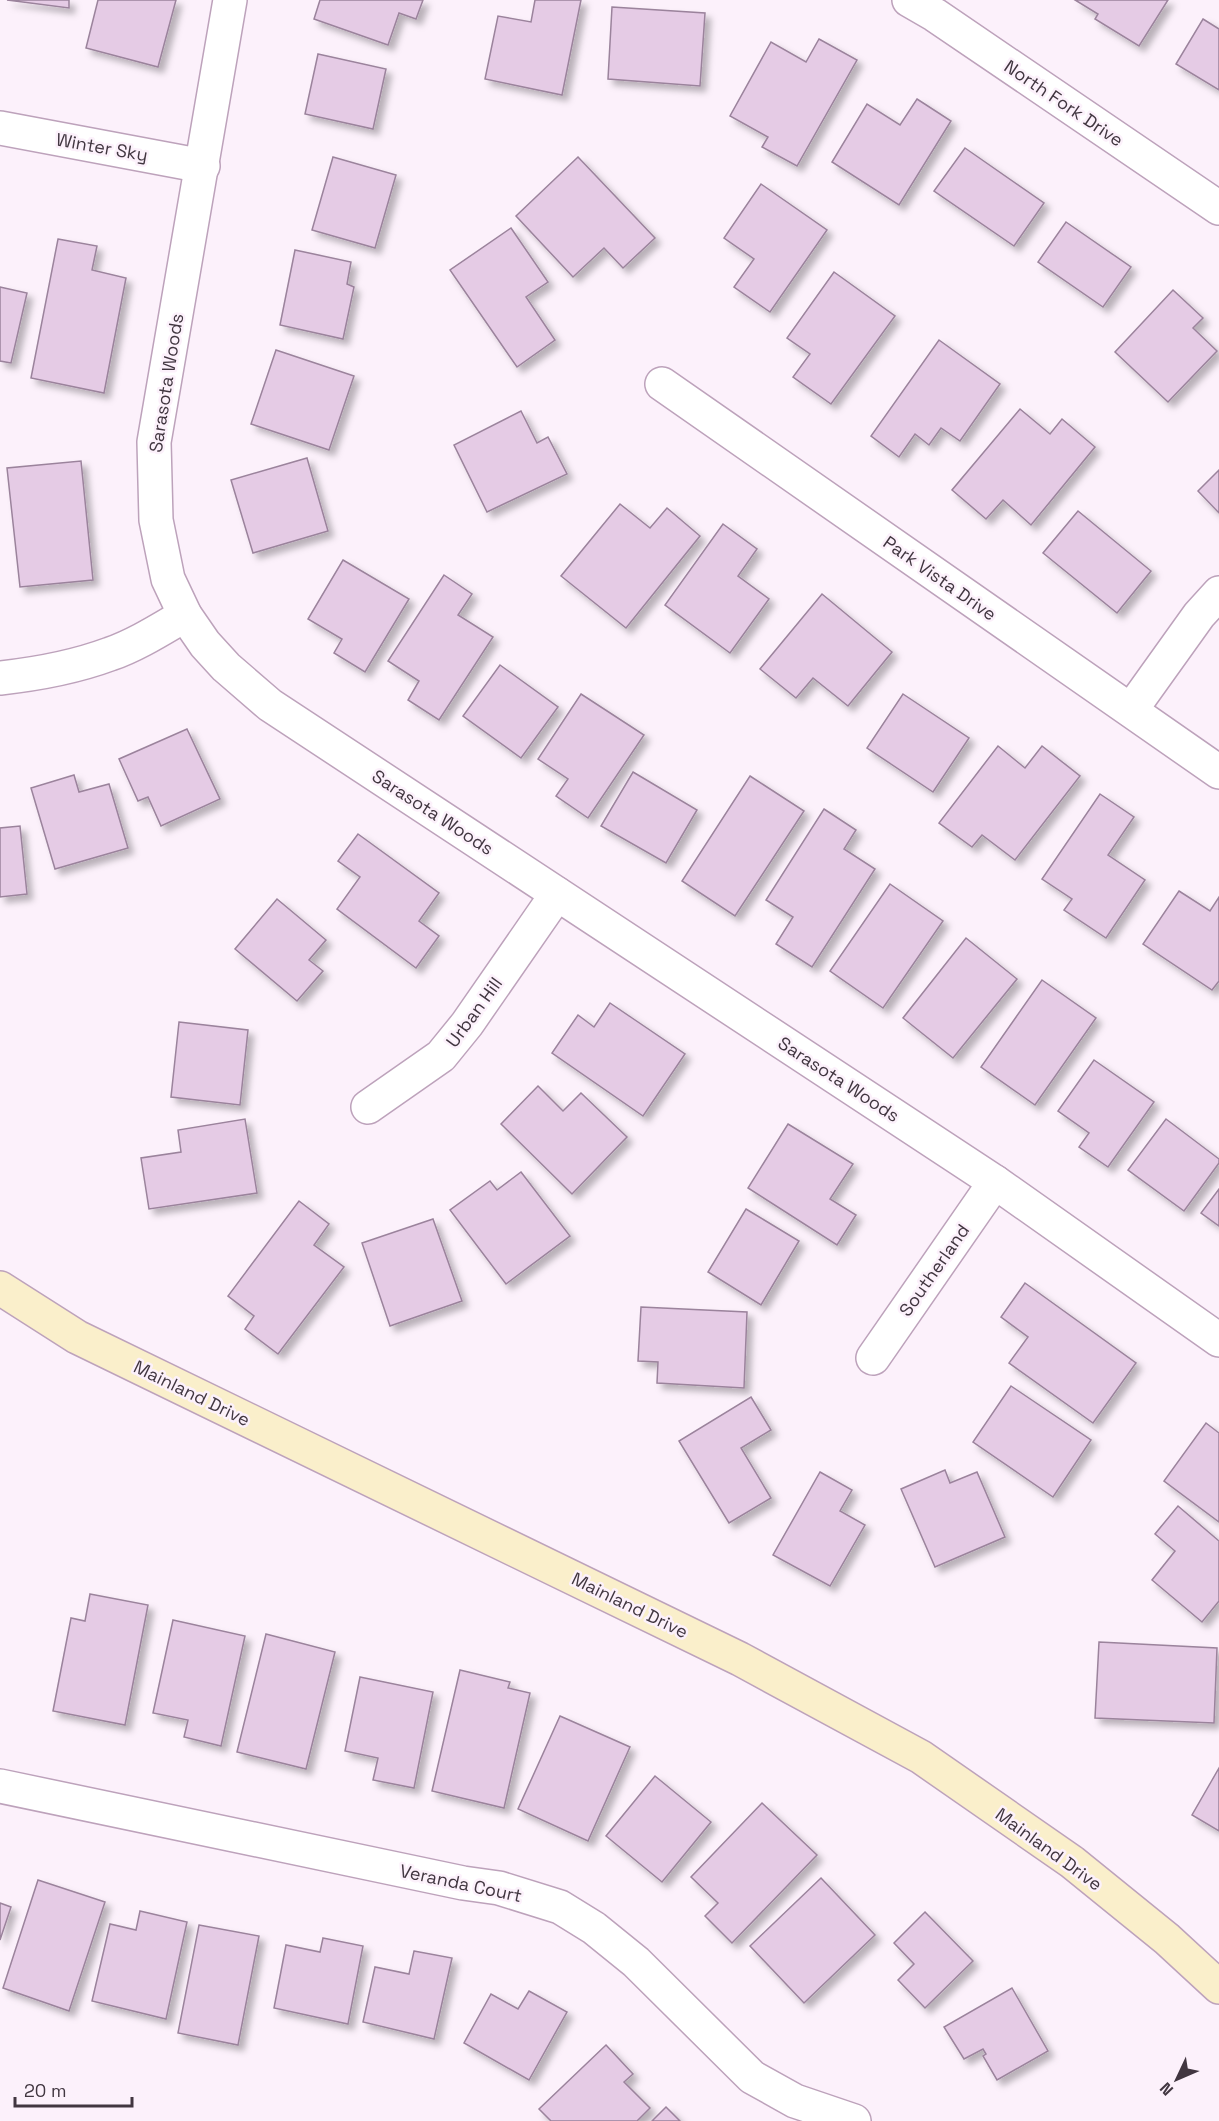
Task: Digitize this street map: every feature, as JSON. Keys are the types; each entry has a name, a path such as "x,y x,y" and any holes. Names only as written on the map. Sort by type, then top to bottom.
{"main road":[{"name":"Mainland Drive","path":"0,1288 77,1337 740,1659 921,1757 1072,1862 1167,1939 1219,1987"}],"street":[{"name":"Sarasota Woods","path":"230,0 154,442 156,520 168,579 185,615 205,644 226,667 270,705 995,1182 1219,1340"},
{"name":"North Fork Drive","path":"909,0 1219,208"},
{"name":"Winter Sky","path":"0,128 203,166"},
{"name":"Park Vista Drive","path":"662,384 1219,772"},
{"path":"1131,710 1199,615 1219,593"},
{"path":"0,678 38,674 110,654 185,615"},
{"name":"Urban Hill","path":"368,1107 441,1056 467,1024 557,894"},
{"name":"Southerland","path":"873,1358 995,1182"},
{"name":"Veranda Court","path":"0,1786 463,1883 499,1888 560,1906 594,1928 636,1962 752,2077 795,2101 854,2121"}],"building":[{"path":"7,0 69,0 69,8"},
{"path":"98,0 176,0 158,67 86,48"},
{"path":"320,0 423,0 416,19 399,13 388,45 314,19"},
{"path":"535,0 581,0 562,95 485,79 498,16 531,22"},
{"path":"1075,0 1168,0 1139,46 1095,19 1098,14"},
{"path":"612,7 705,13 700,86 608,79"},
{"path":"1203,19 1219,29 1219,90 1176,64"},
{"path":"819,39 857,60 797,166 762,147 768,137 730,116 771,42 806,62"},
{"path":"318,54 386,69 373,129 305,114"},
{"path":"917,99 951,121 899,205 832,162 867,104 900,125"},
{"path":"965,148 1044,203 1014,246 934,191"},
{"path":"333,157 396,175 375,248 312,230"},
{"path":"578,157 655,238 623,268 604,248 573,277 516,216"},
{"path":"761,184 827,230 770,312 734,287 754,259 724,238"},
{"path":"1066,222 1131,267 1103,307 1038,262"},
{"path":"511,228 548,282 526,297 555,340 517,367 450,270"},
{"path":"58,239 97,246 92,270 126,278 104,393 31,378"},
{"path":"295,250 351,262 347,284 354,287 343,339 280,325"},
{"path":"834,272 895,316 831,404 793,377 810,354 787,338"},
{"path":"0,287 27,293 11,363 0,361"},
{"path":"1173,290 1203,318 1193,328 1217,351 1168,402 1115,352"},
{"path":"939,340 1000,384 960,441 941,428 929,445 915,434 899,457 871,436"},
{"path":"276,350 354,376 329,450 251,424"},
{"path":"1020,409 1050,434 1062,419 1095,447 1031,525 1003,500 986,519 952,490"},
{"path":"521,411 537,443 548,437 567,474 487,512 454,445"},
{"path":"307,458 328,531 253,553 231,480"},
{"path":"81,461 93,580 20,587 7,468"},
{"path":"1219,470 1219,513 1198,491"},
{"path":"620,504 650,528 667,508 700,536 626,628 561,576"},
{"path":"1078,511 1151,571 1117,613 1043,553"},
{"path":"723,524 757,549 738,576 769,599 730,653 665,605"},
{"path":"343,560 409,599 365,672 334,653 342,639 308,619"},
{"path":"444,575 472,594 458,615 493,637 439,720 408,700 419,681 388,661"},
{"path":"822,594 892,652 848,706 813,678 796,698 760,669"},
{"path":"500,665 558,707 521,758 463,716"},
{"path":"581,694 644,735 588,818 556,796 568,779 538,759"},
{"path":"903,694 969,738 933,792 867,748"},
{"path":"187,729 220,799 161,826 148,797 138,801 119,759"},
{"path":"998,746 1025,768 1042,746 1080,776 1015,860 982,835 972,847 939,823"},
{"path":"633,772 697,810 666,863 601,826"},
{"path":"74,775 79,792 109,784 128,848 55,869 31,788"},
{"path":"750,776 804,811 735,916 682,881"},
{"path":"1100,794 1134,817 1108,855 1145,880 1106,938 1064,910 1072,899 1042,879"},
{"path":"824,809 856,830 844,849 875,869 812,967 776,944 793,917 766,900"},
{"path":"20,826 27,894 0,897 0,828"},
{"path":"358,834 439,893 419,921 439,936 416,968 337,909 360,877 338,861"},
{"path":"890,884 943,921 883,1008 830,971"},
{"path":"1179,891 1210,911 1219,897 1219,981 1212,990 1143,944"},
{"path":"277,899 326,940 309,960 323,971 297,1001 235,949"},
{"path":"966,938 1017,979 953,1058 903,1018"},
{"path":"1042,980 1096,1018 1035,1105 981,1067"},
{"path":"610,1003 685,1054 643,1116 552,1053 578,1015 594,1027"},
{"path":"179,1022 248,1030 240,1105 171,1097"},
{"path":"1094,1060 1154,1102 1108,1167 1079,1147 1089,1133 1058,1111"},
{"path":"538,1086 563,1111 581,1093 627,1137 572,1194 501,1124"},
{"path":"245,1119 257,1193 149,1209 141,1158 181,1152 178,1130"},
{"path":"1166,1119 1219,1159 1219,1163 1184,1211 1128,1170"},
{"path":"788,1124 853,1164 830,1199 856,1215 837,1245 748,1188"},
{"path":"521,1172 570,1236 506,1284 450,1210 490,1181 497,1190"},
{"path":"1219,1189 1219,1226 1201,1213"},
{"path":"299,1201 329,1224 314,1245 344,1267 278,1354 245,1329 254,1316 228,1296"},
{"path":"746,1209 799,1241 761,1305 708,1272"},
{"path":"433,1219 462,1301 390,1326 362,1243"},
{"path":"1025,1283 1136,1363 1093,1423 1009,1363 1028,1337 1001,1317"},
{"path":"641,1307 747,1312 744,1388 657,1383 658,1362 638,1361"},
{"path":"1011,1386 1091,1440 1053,1497 973,1442"},
{"path":"751,1397 771,1430 741,1448 771,1498 729,1523 679,1441"},
{"path":"1206,1423 1219,1433 1219,1522 1164,1481"},
{"path":"945,1470 950,1483 977,1472 1005,1537 935,1567 901,1489"},
{"path":"820,1472 852,1490 840,1511 865,1525 830,1586 773,1555"},
{"path":"1178,1506 1219,1541 1219,1601 1202,1622 1152,1580 1175,1551 1155,1534"},
{"path":"90,1594 148,1605 125,1725 53,1711 71,1618 85,1621"},
{"path":"173,1620 245,1636 221,1746 184,1737 188,1720 153,1713"},
{"path":"266,1634 335,1652 306,1769 237,1752"},
{"path":"1099,1642 1217,1648 1214,1723 1095,1718"},
{"path":"460,1670 510,1682 508,1688 530,1693 504,1808 432,1791"},
{"path":"360,1677 433,1692 414,1788 373,1780 378,1758 345,1751"},
{"path":"560,1716 630,1747 588,1841 518,1809"},
{"path":"1219,1768 1219,1831 1192,1815"},
{"path":"655,1776 711,1822 662,1882 606,1836"},
{"path":"762,1803 817,1855 732,1943 705,1916 718,1903 691,1877"},
{"path":"821,1878 875,1935 804,2003 750,1946"},
{"path":"38,1880 105,1902 69,2011 3,1988"},
{"path":"0,1903 11,1907 0,1940"},
{"path":"140,1911 187,1922 166,2019 92,2001 110,1924 136,1930"},
{"path":"925,1912 973,1961 925,2008 898,1980 914,1964 894,1943"},
{"path":"199,1925 259,1936 238,2045 178,2033"},
{"path":"323,1938 363,1946 348,2024 274,2008 286,1945 320,1952"},
{"path":"414,1951 452,1958 434,2039 363,2022 375,1967 409,1974"},
{"path":"1012,1988 1048,2051 997,2080 983,2056 986,2054 983,2049 964,2059 944,2027"},
{"path":"529,1991 567,2012 529,2080 464,2043 491,1994 518,2009"},
{"path":"606,2045 633,2074 624,2082 650,2108 637,2121 551,2121 539,2109"},
{"path":"666,2107 680,2121 652,2121"}]}
